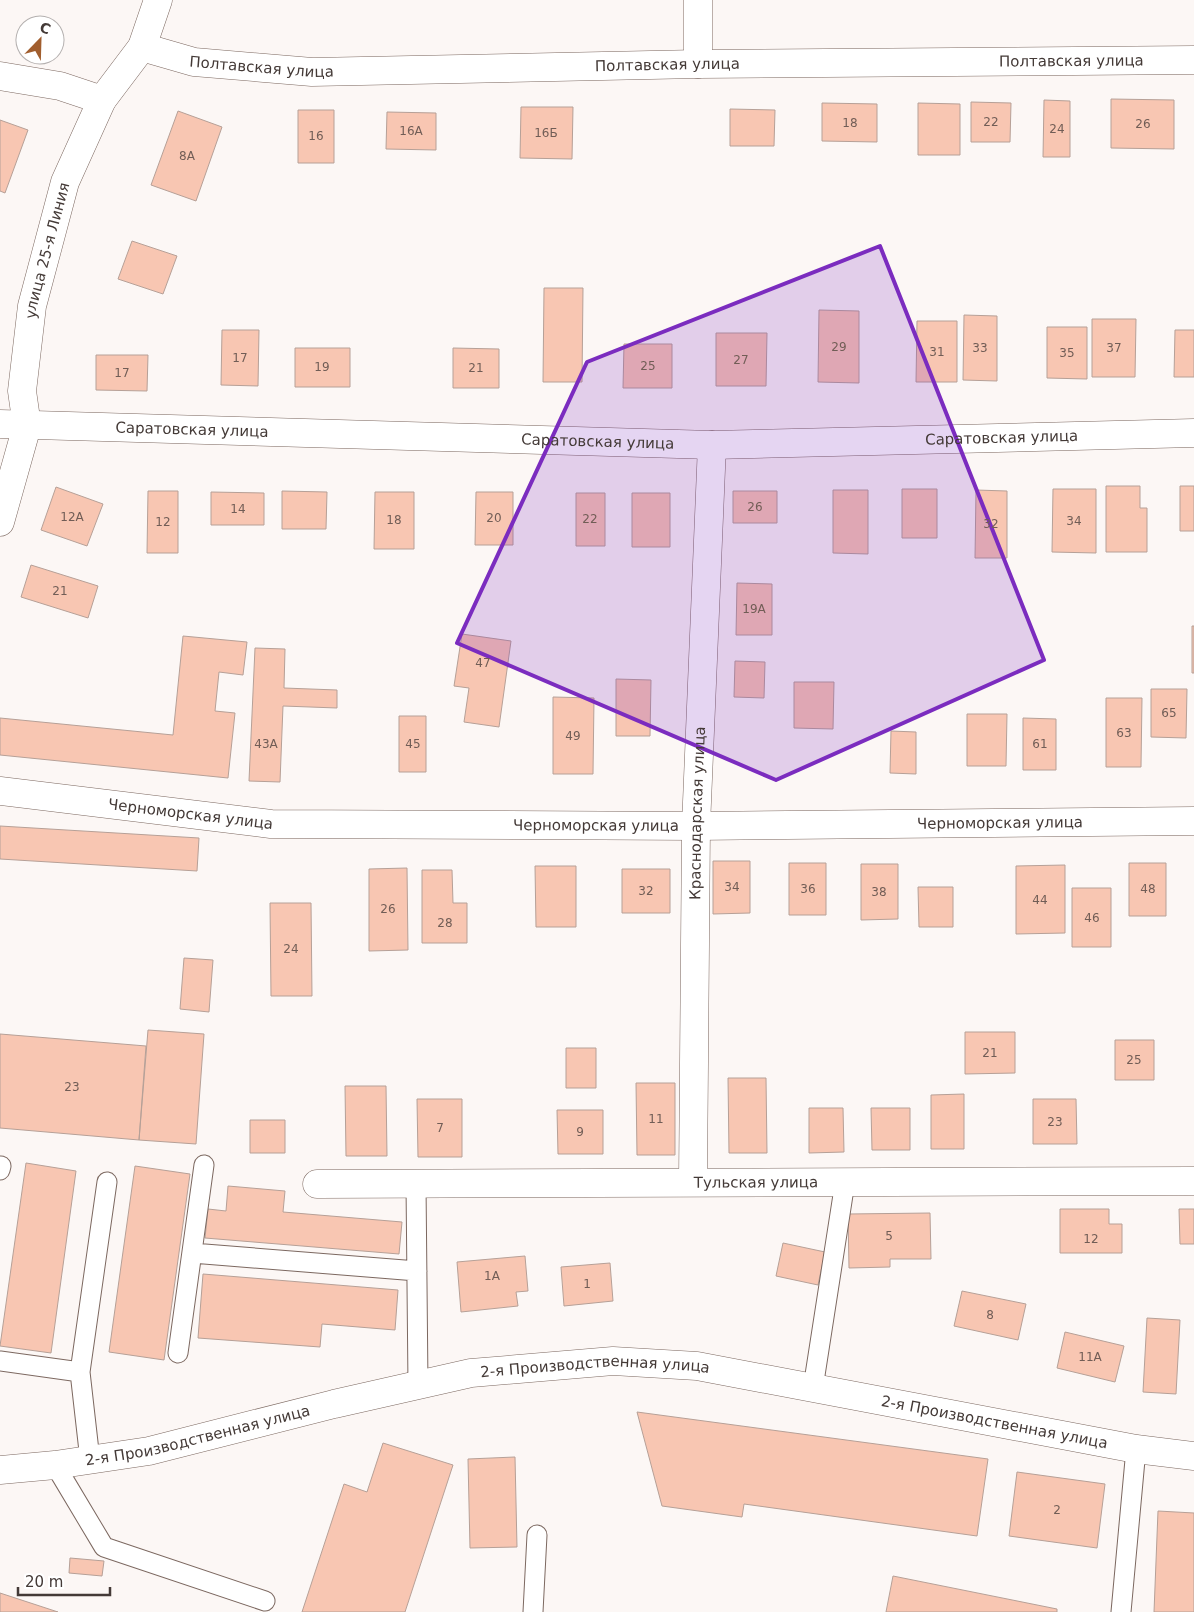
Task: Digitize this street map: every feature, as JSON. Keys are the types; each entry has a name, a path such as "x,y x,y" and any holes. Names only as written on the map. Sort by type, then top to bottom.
{"street":[{"name":"улица 25-я Линия","path":"0,522 27,426 22,391 32,306 65,182 102,100 142,47 158,0"},
{"path":"698,0 698,64"},
{"name":"Полтавская улица","path":"142,47 194,62 312,72 698,64 1194,60"},
{"path":"0,76 60,86 102,100"},
{"name":"Саратовская улица","path":"0,424 712,444 1194,433"},
{"name":"Краснодарская улица","path":"693,1182 696,826 712,444"},
{"name":"Черноморская улица","path":"0,791 271,824 696,826 1194,821"},
{"name":"Тульская улица","path":"317,1184 1194,1181"},
{"name":"2-я Производственная улица","path":"0,1470 55,1465 149,1451 334,1404 471,1373 613,1361 697,1366 1136,1449 1194,1456"}],"lane":[{"path":"178,1353 204,1165"},
{"path":"0,1170 1,1166"},
{"path":"90,1460 80,1372 106,1182"},
{"path":"813,1388 845,1182"},
{"path":"416,1184 418,1385"},
{"path":"192,1253 417,1271"},
{"path":"0,1361 80,1372"},
{"path":"1121,1612 1136,1449"},
{"path":"55,1465 104,1547 265,1601"},
{"path":"533,1612 537,1535"}],"highlighted area":[{"path":"880,246 1044,660 776,780 457,643 587,362"}],"building":[{"path":"1111,99 1174,100 1174,149 1111,148"},
{"path":"1044,100 1070,101 1070,157 1043,157"},
{"path":"971,102 1011,103 1010,142 971,142"},
{"path":"822,103 877,104 877,142 822,141"},
{"path":"918,103 960,104 960,155 918,155"},
{"path":"521,107 573,107 572,159 520,158"},
{"path":"730,109 775,110 774,146 730,146"},
{"path":"298,110 334,110 334,163 298,163"},
{"path":"178,111 222,127 196,201 151,185"},
{"path":"387,112 436,113 436,150 386,149"},
{"path":"0,120 28,130 5,193 0,191"},
{"path":"132,241 177,256 163,294 118,279"},
{"path":"544,288 583,288 582,382 543,382"},
{"path":"819,310 859,311 859,383 818,382"},
{"path":"964,315 997,316 997,381 963,380"},
{"path":"1092,319 1136,319 1135,377 1092,377"},
{"path":"917,321 957,321 957,382 916,382"},
{"path":"1047,327 1087,327 1087,379 1047,378"},
{"path":"222,330 259,330 258,386 221,385"},
{"path":"1175,330 1194,330 1194,377 1174,377"},
{"path":"716,333 767,333 766,386 716,386"},
{"path":"624,344 672,344 672,388 623,388"},
{"path":"295,348 350,348 350,387 295,387"},
{"path":"453,348 499,349 499,388 453,388"},
{"path":"96,355 148,355 147,391 96,390"},
{"path":"1106,486 1140,486 1140,508 1147,508 1147,552 1106,552"},
{"path":"1180,486 1194,486 1194,531 1180,531"},
{"path":"56,487 103,504 87,546 41,530"},
{"path":"902,489 937,489 937,538 902,538"},
{"path":"1053,489 1096,489 1096,553 1052,552"},
{"path":"833,490 868,490 868,554 833,553"},
{"path":"976,490 1007,491 1007,558 975,558"},
{"path":"148,491 178,491 178,553 147,553"},
{"path":"282,491 327,492 326,529 282,529"},
{"path":"733,491 777,491 777,523 733,523"},
{"path":"211,492 264,493 264,525 211,525"},
{"path":"375,492 414,492 414,549 374,549"},
{"path":"476,492 513,492 513,545 475,545"},
{"path":"576,493 605,493 605,546 576,546"},
{"path":"632,493 670,493 670,547 632,547"},
{"path":"31,565 98,586 88,618 21,597"},
{"path":"737,583 772,584 772,635 736,635"},
{"path":"1192,626 1194,626 1194,673 1192,673"},
{"path":"462,634 511,641 499,727 464,722 469,688 454,686"},
{"path":"183,636 247,642 243,675 219,672 215,711 235,713 228,778 0,755 0,718 173,735"},
{"path":"255,648 285,649 284,688 337,690 337,708 283,706 280,782 249,781"},
{"path":"735,661 765,662 764,698 734,697"},
{"path":"616,679 651,680 650,736 616,736"},
{"path":"794,682 834,682 833,729 794,728"},
{"path":"1151,689 1187,689 1186,738 1151,737"},
{"path":"553,697 594,698 593,774 553,774"},
{"path":"1106,698 1142,698 1141,767 1106,767"},
{"path":"967,714 1007,714 1006,766 967,766"},
{"path":"399,716 426,716 426,772 399,772"},
{"path":"1023,718 1056,719 1056,770 1023,770"},
{"path":"891,731 916,732 916,774 890,773"},
{"path":"0,826 199,838 197,871 0,859"},
{"path":"713,861 750,861 750,913 713,914"},
{"path":"789,863 826,863 826,915 789,915"},
{"path":"1129,863 1166,863 1166,916 1129,916"},
{"path":"861,864 898,864 898,919 861,920"},
{"path":"1065,865 1065,933 1016,934 1016,866"},
{"path":"535,866 576,866 576,927 536,927"},
{"path":"407,868 408,950 369,951 369,869"},
{"path":"622,869 670,869 670,913 622,913"},
{"path":"422,870 452,870 453,903 467,903 467,943 422,943"},
{"path":"918,887 953,887 953,927 919,927"},
{"path":"1072,888 1111,888 1111,947 1072,947"},
{"path":"270,903 311,903 312,996 271,996"},
{"path":"184,958 213,960 209,1012 180,1009"},
{"path":"148,1030 204,1034 196,1144 139,1140"},
{"path":"965,1032 1015,1032 1015,1073 965,1074"},
{"path":"0,1034 146,1046 139,1140 0,1128"},
{"path":"1115,1040 1154,1040 1154,1080 1115,1080"},
{"path":"566,1048 596,1048 596,1088 566,1088"},
{"path":"728,1078 766,1078 767,1153 729,1153"},
{"path":"636,1083 675,1083 675,1155 637,1155"},
{"path":"345,1086 386,1086 387,1156 346,1156"},
{"path":"964,1094 964,1149 931,1149 931,1095"},
{"path":"417,1099 462,1099 462,1157 418,1157"},
{"path":"1033,1099 1076,1099 1077,1144 1033,1144"},
{"path":"809,1108 843,1108 844,1152 809,1153"},
{"path":"871,1108 910,1108 910,1150 872,1150"},
{"path":"557,1110 603,1110 603,1154 558,1154"},
{"path":"250,1120 285,1120 285,1153 250,1153"},
{"path":"26,1163 76,1171 51,1353 0,1346"},
{"path":"135,1166 190,1174 164,1360 109,1352"},
{"path":"228,1186 285,1191 283,1212 402,1222 399,1254 205,1238 208,1209 226,1211"},
{"path":"1060,1209 1109,1209 1109,1224 1122,1224 1122,1253 1060,1253"},
{"path":"1179,1209 1194,1209 1194,1244 1180,1244"},
{"path":"930,1213 931,1259 890,1259 890,1267 849,1268 848,1214"},
{"path":"783,1243 825,1252 818,1285 776,1276"},
{"path":"525,1256 528,1291 516,1292 518,1306 461,1312 457,1262"},
{"path":"610,1263 613,1301 564,1306 561,1267"},
{"path":"203,1274 398,1290 395,1330 322,1324 320,1347 198,1338"},
{"path":"962,1291 1026,1304 1018,1340 954,1326"},
{"path":"1147,1318 1180,1320 1176,1394 1143,1392"},
{"path":"1065,1332 1124,1346 1115,1382 1057,1368"},
{"path":"637,1412 988,1459 977,1536 744,1504 742,1517 662,1506"},
{"path":"383,1443 453,1465 405,1612 302,1612 344,1484 367,1492"},
{"path":"515,1457 517,1547 470,1548 468,1459"},
{"path":"1017,1472 1105,1484 1097,1548 1009,1536"},
{"path":"1158,1511 1194,1513 1194,1612 1154,1612"},
{"path":"70,1558 104,1561 102,1576 69,1573"},
{"path":"893,1576 1057,1609 1057,1612 886,1612"},
{"path":"0,1593 58,1612 0,1612"}]}
